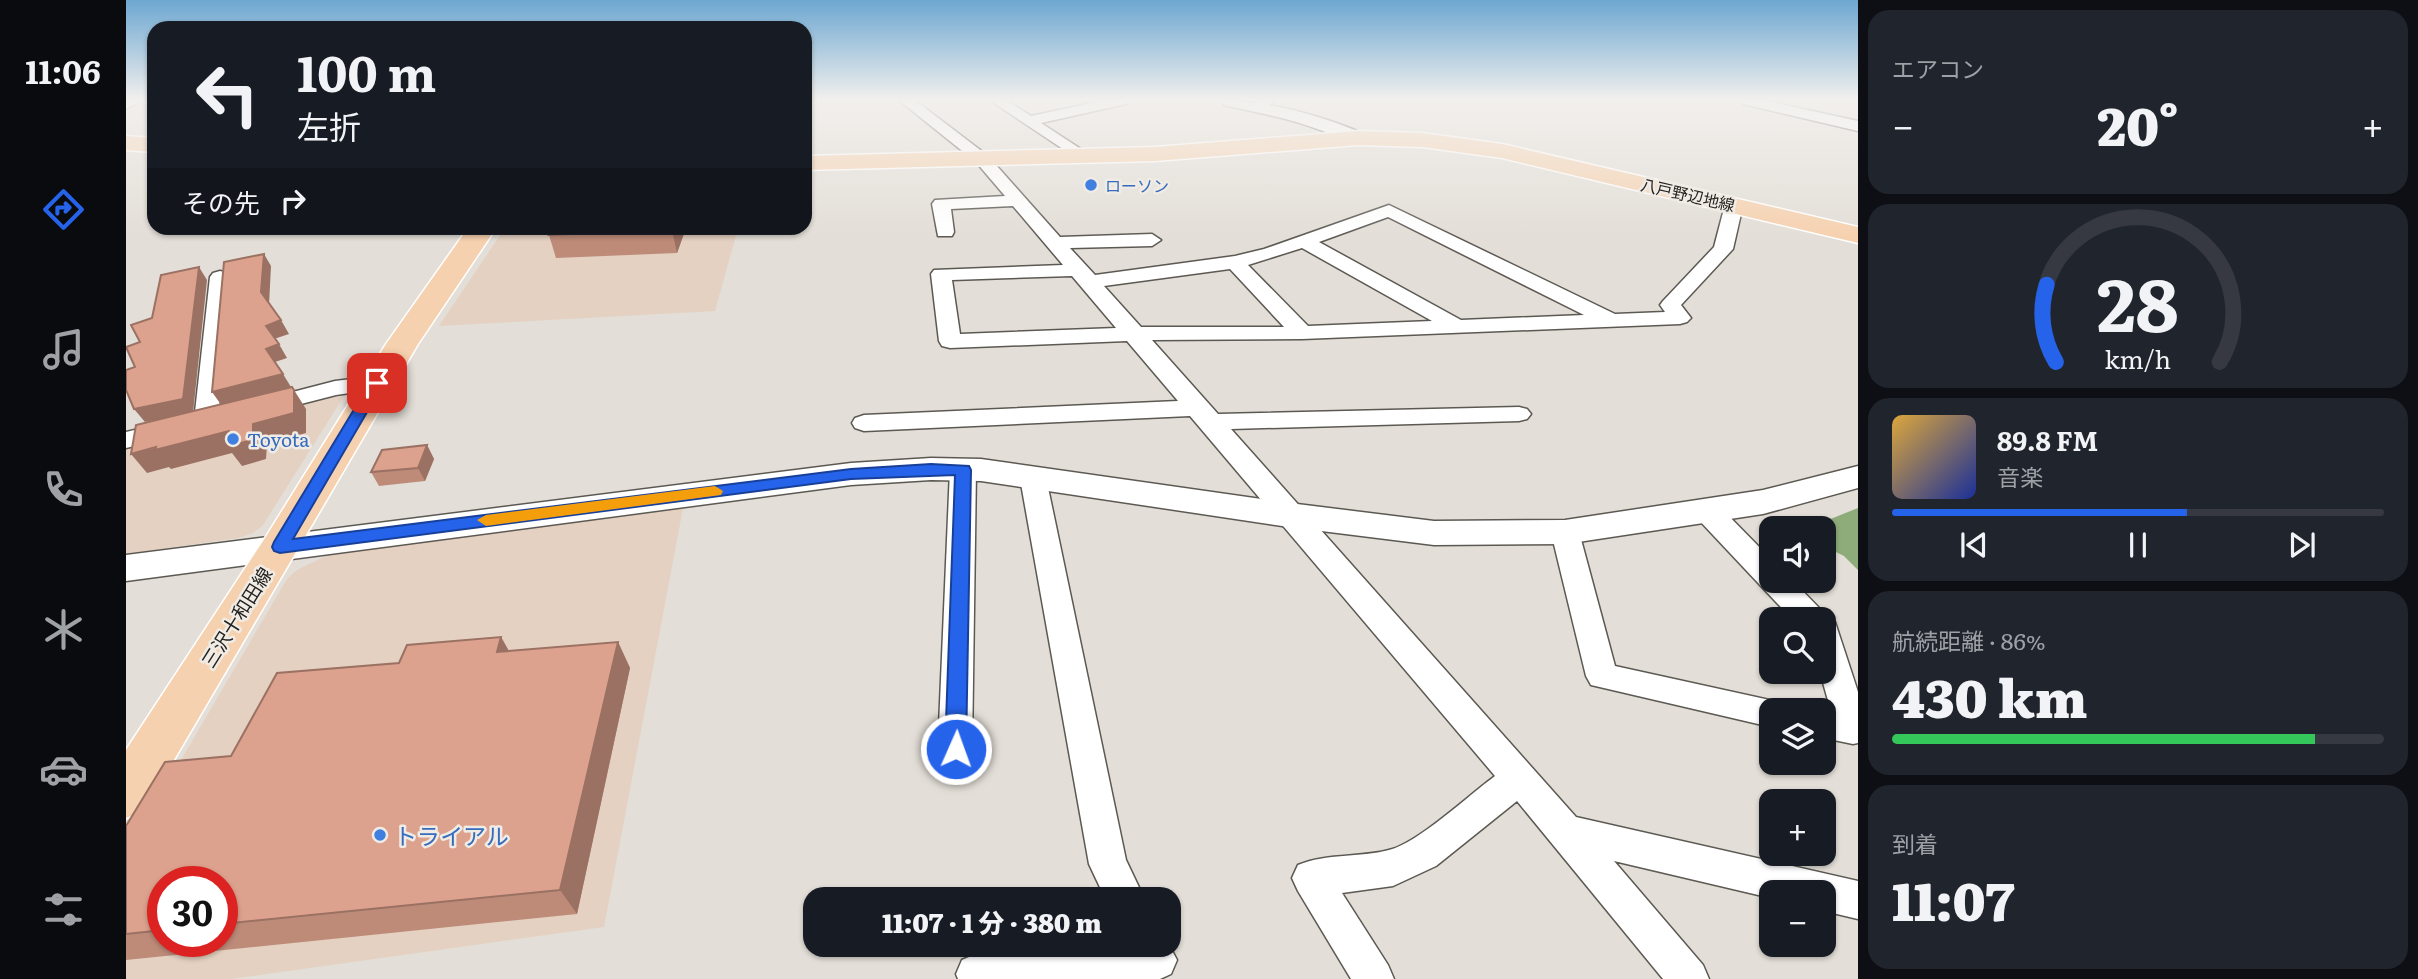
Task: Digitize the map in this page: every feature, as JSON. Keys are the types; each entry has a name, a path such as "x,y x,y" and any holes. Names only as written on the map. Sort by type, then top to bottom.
{"main road":[{"name":"八戸野辺地線","path":"812,163 1208,152 1265,147"},
{"name":"八戸野辺地線","path":"1471,147 1502,151 1858,235"},
{"name":"三沢十和田線","path":"126,794 280,547 377,383 477,235"}],"street":[{"path":"966,147 982,159 1137,334 1203,415 1566,832 1689,979"},
{"path":"1067,147 1081,156"},
{"path":"945,232 941,204 1018,201"},
{"path":"1612,321 1389,210 1271,253 1235,261 1086,276 941,274 950,341 1137,334 1302,333 1612,321 1680,318 1670,305 1723,249 1734,205"},
{"path":"1056,243 1152,240"},
{"path":"1303,241 1457,327"},
{"path":"1235,261 1302,333"},
{"path":"206,421 220,277"},
{"path":"126,440 335,388 377,383"},
{"path":"864,423 1203,415 1519,414"},
{"path":"126,568 851,474 931,469 1033,478 1434,533 1565,532 1762,502 1858,477"},
{"path":"956,749 963,470"},
{"path":"1033,478 1108,864 1120,887"},
{"path":"1707,511 1759,565"},
{"path":"1565,532 1602,676 1759,710"},
{"path":"1786,593 1800,607"},
{"path":"1836,672 1853,730 1836,726"},
{"path":"1374,979 1311,878 1394,868 1423,853 1519,778"},
{"path":"1566,832 1858,900"},
{"path":"976,974 1158,961"}],"shaded area":[{"path":"500,235 736,235 715,311 439,326"},
{"path":"344,396 263,525 253,533 238,538 126,554 126,446 300,401"},
{"path":"683,508 604,927 230,979 126,979 126,854 287,579 297,570 332,553"}],"green space":[{"path":"1858,508 1858,570 1836,552 1836,517"}],"building":[{"path":"264,254 261,292 281,320 266,326 279,344 266,349 283,374 212,392 224,262"},
{"path":"199,267 183,399 134,409 126,390 126,370 135,367 126,347 140,342 131,325 152,318 161,275"},
{"path":"292,387 294,413 253,424 253,440 228,446 229,431 131,454 136,425"},
{"path":"427,445 418,468 371,472 382,450"},
{"name":"トライアル","path":"501,637 497,652 618,642 560,890 238,922 238,866 147,866 147,932 126,934 126,826 165,762 231,756 277,673 399,663 407,645"}],"slow traffic":[{"path":"486,520 715,491"}],"place":[{"name":"ローソン","path":"1091,185"},
{"name":"Toyota","path":"233,439"},
{"name":"トライアル","path":"380,835"}],"route":[{"path":"377,383 280,547 851,474 931,469 963,470 956,749"}]}
